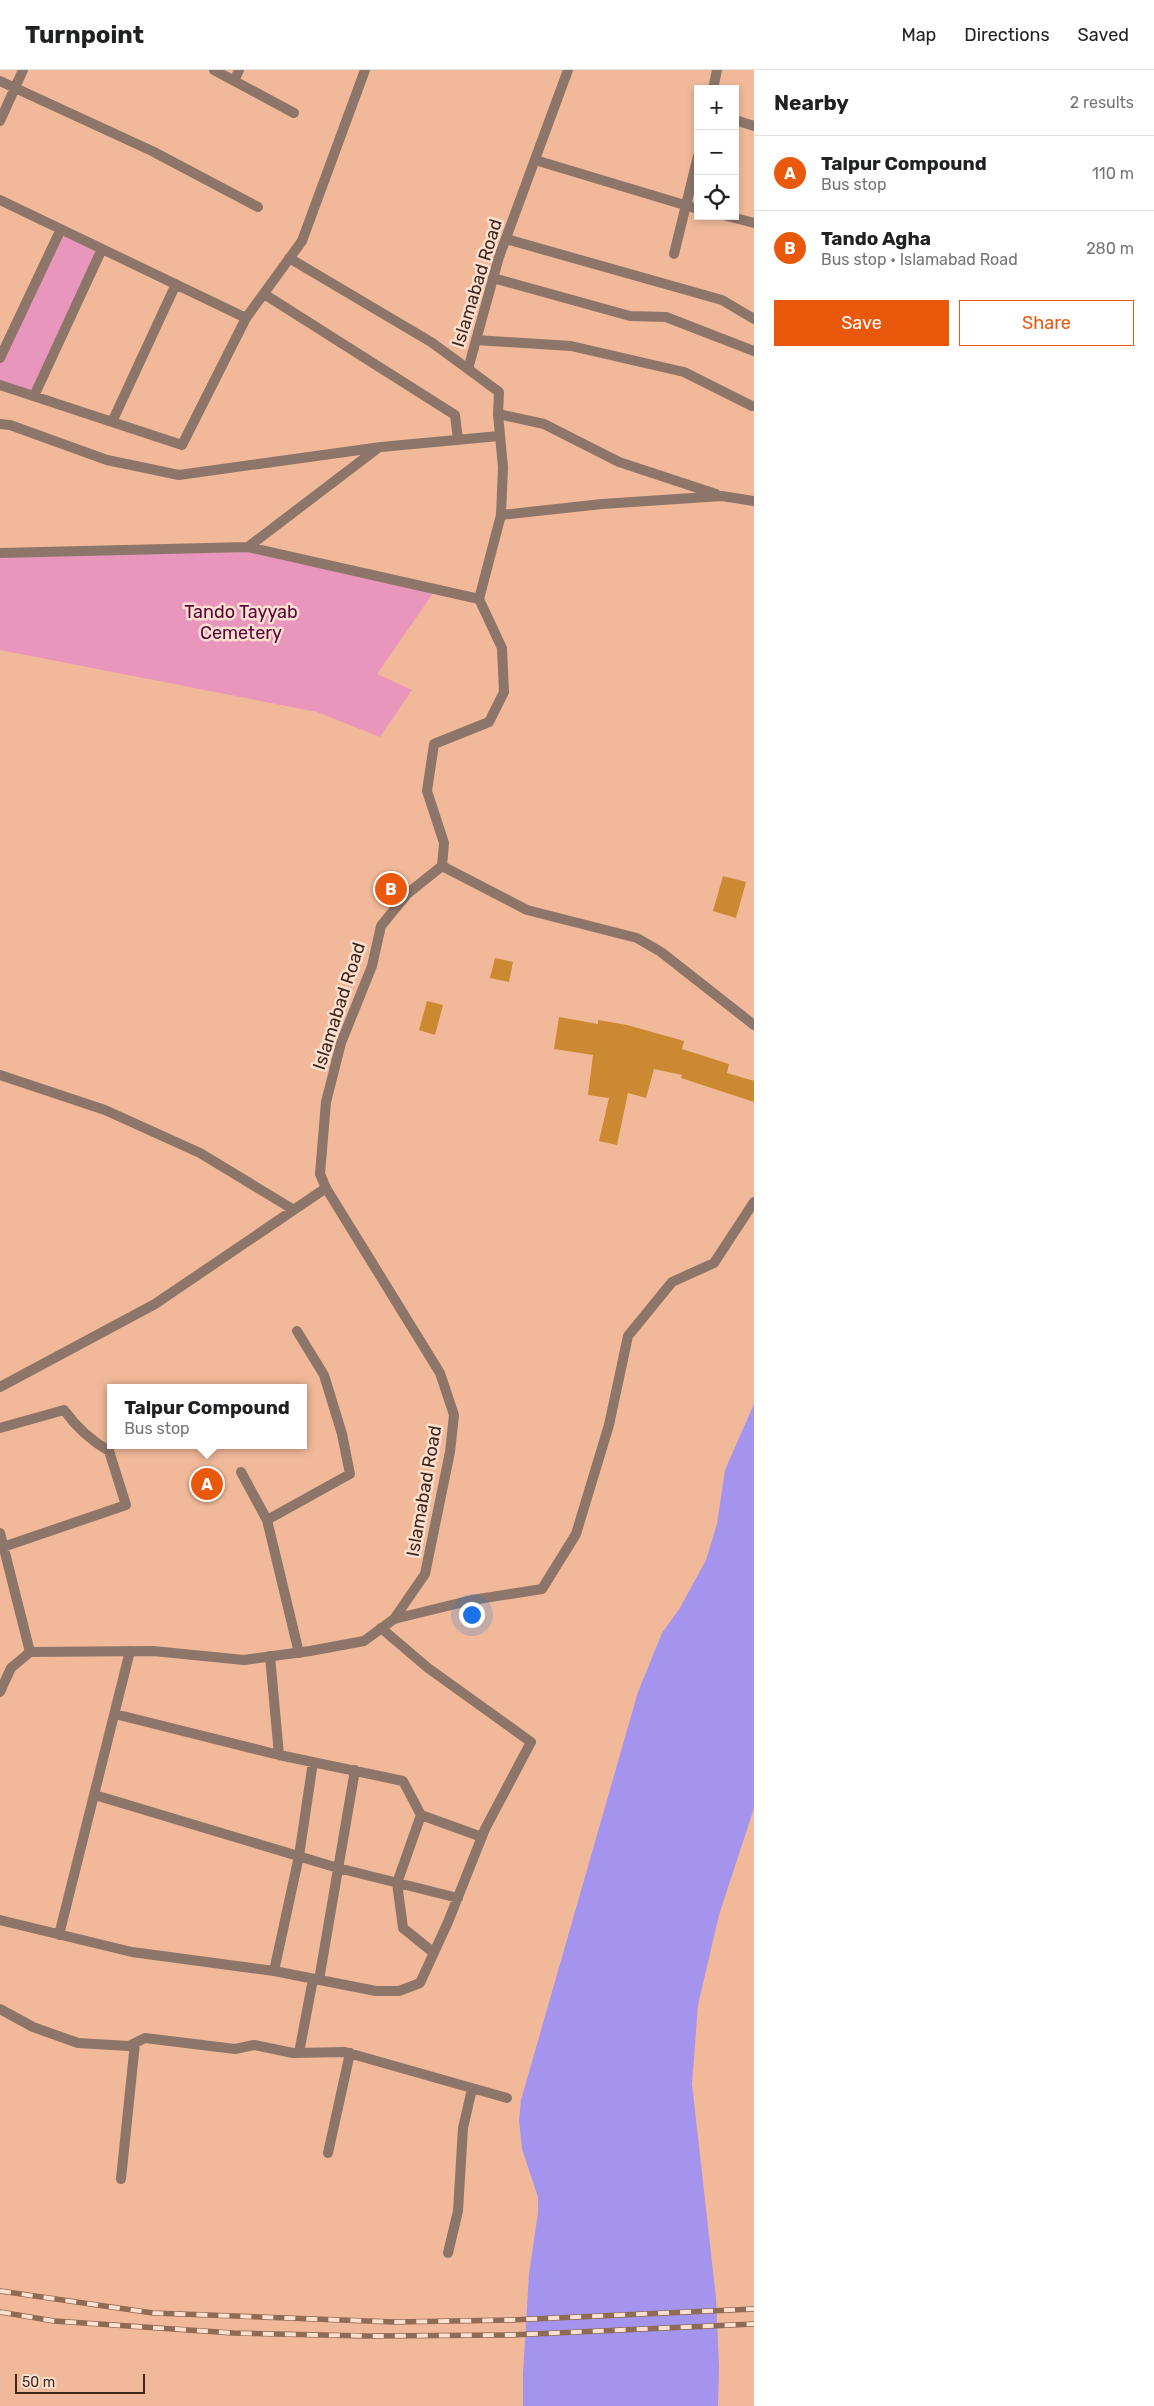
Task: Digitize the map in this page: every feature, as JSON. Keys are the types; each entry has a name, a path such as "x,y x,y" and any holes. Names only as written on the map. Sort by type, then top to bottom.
{"street":[{"path":"0,122 23,70"},
{"path":"214,70 294,113"},
{"path":"234,81 239,70"},
{"path":"0,385 182,445 246,318 302,241 365,70"},
{"name":"Islamabad Road","path":"479,599 501,515 503,467 498,414 499,392 468,369 506,238 568,70"},
{"path":"714,85 717,70"},
{"path":"0,81 152,151 258,207"},
{"path":"739,121 754,126"},
{"path":"535,160 694,208"},
{"path":"674,254 694,173"},
{"path":"0,200 246,318"},
{"path":"739,219 754,223"},
{"path":"0,358 61,229"},
{"path":"506,238 722,300 754,319"},
{"path":"34,396 102,249"},
{"path":"289,258 431,342 468,369"},
{"path":"494,278 630,316 666,317 754,351"},
{"path":"112,422 176,284"},
{"path":"264,294 455,414 458,440"},
{"path":"476,340 571,346 684,372 752,406"},
{"path":"498,414 544,424 619,462 722,496 754,502"},
{"path":"0,424 10,425 107,460 179,475 380,447 500,436"},
{"path":"248,547 380,447"},
{"path":"501,515 602,504 722,496"},
{"path":"0,553 248,547 479,599 502,648 504,692 489,722 434,744 427,790 444,843 442,866 527,910 637,938 661,952 754,1025"},
{"name":"Islamabad Road","path":"30,1652 153,1651 244,1660 299,1653 364,1641 394,1619 425,1574 450,1452 454,1415 440,1373 326,1188 320,1174 326,1102 341,1043 372,966 381,926 407,894 442,866"},
{"path":"0,1075 105,1110 200,1153 294,1210"},
{"path":"0,1387 155,1304 326,1188"},
{"path":"394,1619 472,1600 542,1588 576,1534 609,1425 628,1336 672,1282 714,1263 754,1202"},
{"path":"267,1520 350,1474 342,1434 324,1376 297,1332"},
{"path":"0,1428 64,1410 76,1427 91,1441 109,1450 126,1505 3,1547"},
{"path":"242,1472 267,1520 299,1653"},
{"path":"0,1533 30,1652 11,1668 0,1692"},
{"path":"0,1920 132,1952 274,1970 376,1992 400,1991 420,1983 458,1898 482,1836 531,1742 428,1668 381,1628"},
{"path":"59,1935 130,1651"},
{"path":"270,1656 279,1756"},
{"path":"115,1714 279,1756 355,1770 404,1782 421,1815 482,1836"},
{"path":"274,1970 299,1856 314,1762"},
{"path":"298,2053 316,1979 355,1770"},
{"path":"95,1795 338,1868 458,1898"},
{"path":"421,1815 397,1883 403,1928 434,1953"},
{"path":"0,2009 33,2027 78,2042 129,2046 145,2038 235,2049 254,2045 298,2053 350,2053 507,2098"},
{"path":"121,2179 135,2043"},
{"path":"328,2153 350,2053"},
{"path":"448,2253 458,2211 463,2128 472,2089"}],"green space":[{"path":"61,229 102,249 34,396 0,385 0,358"},
{"name":"Tando Tayyab Cemetery","path":"248,547 436,589 377,674 412,690 380,737 317,712 0,650 0,554"}],"shaded area":[{"path":"754,1404 754,1808 719,1915 698,2005 692,2084 716,2298 719,2366 718,2406 523,2406 529,2274 538,2213 538,2197 522,2149 519,2121 521,2100 638,1692 662,1633 680,1608 706,1560 717,1524 725,1470"}],"building":[{"path":"723,876 746,882 736,918 713,911"},
{"path":"495,958 513,962 509,982 490,978"},
{"path":"427,1001 443,1005 435,1035 419,1030"},
{"path":"559,1017 598,1024 598,1020 627,1025 684,1041 682,1049 729,1064 727,1073 754,1081 754,1102 681,1078 682,1075 654,1069 646,1098 628,1093 617,1145 599,1141 609,1098 588,1095 593,1055 554,1049"}],"railway":[{"path":"0,2291 153,2313 394,2322 511,2320 754,2309"},
{"path":"0,2312 54,2321 233,2333 368,2336 511,2335 754,2324"}],"place":[{"name":"Tando Agha","path":"391,889"},
{"name":"Talpur Compound","path":"207,1484"}]}
